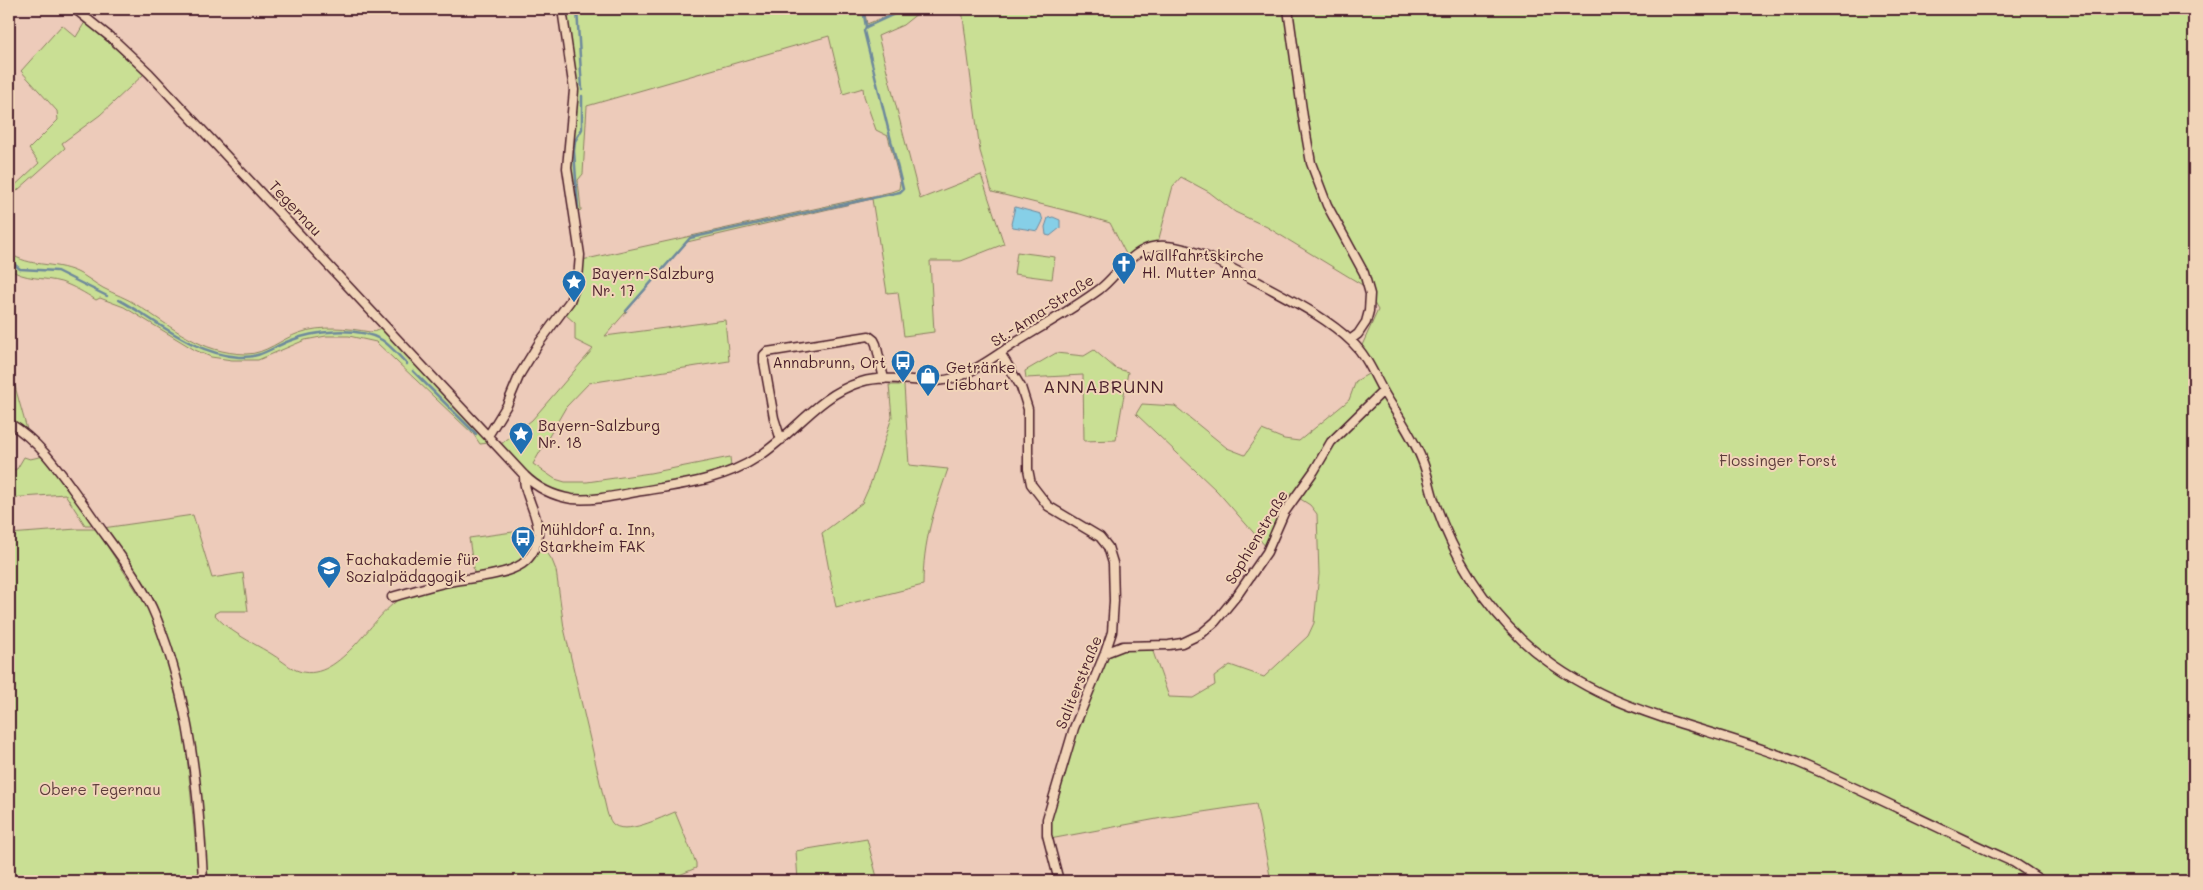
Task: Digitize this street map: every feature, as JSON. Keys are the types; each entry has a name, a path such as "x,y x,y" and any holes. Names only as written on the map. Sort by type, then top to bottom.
{"street":[{"name":"Tegernau","path":"75,9 115,41 185,110 524,475 537,486 551,494 580,499 606,497 716,476"},
{"path":"488,436 507,405 529,358 570,300 578,279 579,249 567,168 574,90 562,9"},
{"path":"1288,9 1311,163 1327,205 1364,273 1370,294 1369,312 1366,322 1358,334 1350,340"},
{"name":"St.-Anna-Straße","path":"716,476 739,468 760,456 831,397 862,382 884,379 942,382 967,373 1001,354 1078,305 1107,284 1136,255 1148,248 1159,246 1190,251 1240,273 1306,308 1350,340 1371,366 1383,391 1415,444 1454,552 1476,590 1525,643 1551,664 1610,699 1669,721 1752,746 1798,763 2012,862 2042,881"},
{"path":"780,440 764,362 764,354 767,352 869,336 876,344 884,379"},
{"name":"Saliterstraße","path":"1001,354 1021,387 1028,408 1028,469 1031,484 1048,506 1095,533 1108,547 1114,573 1112,632 1105,654 1071,736 1047,819 1047,835 1059,881"},
{"name":"Sophienstraße","path":"1105,654 1123,646 1182,643 1201,634 1215,622 1238,594 1267,552 1284,513 1332,442 1383,391"},
{"path":"9,423 31,437 50,458 134,578 156,617 176,679 188,733 195,786 203,881"},
{"path":"392,597 432,585 502,571 521,564 531,556 538,534 525,486 524,475"},
{"path":"1112,632 1123,646"}],"green space":[{"path":"564,9 864,9 867,24 903,9 923,9 903,25 878,36 920,199 981,175 1004,244 961,261 930,261 934,332 904,336 898,292 887,293 872,199 687,242 605,336 725,320 729,361 589,383 566,407 533,464 555,479 565,482 587,482 650,473 730,457 731,467 694,478 619,493 574,495 550,488 527,472 501,444 532,420 593,349 575,340 575,323 565,314 574,299 582,260 891,192 899,189 900,182 888,136 876,130 863,88 843,94 829,36 587,106 583,174 578,180 581,210 576,212 570,175 574,109"},
{"name":"Flossinger Forst","path":"962,9 2194,9 2194,881 1271,881 1256,804 1162,818 1050,839 1048,824 1075,732 1095,681 1105,663 1114,653 1127,650 1152,649 1169,697 1193,698 1215,685 1214,677 1230,665 1264,677 1308,636 1314,623 1319,574 1317,514 1310,505 1294,495 1267,548 1217,491 1136,414 1142,404 1175,406 1227,448 1245,455 1262,430 1284,439 1299,441 1349,400 1356,381 1370,373 1359,352 1378,310 1364,286 1267,227 1235,212 1209,192 1181,177 1173,186 1158,242 1127,256 1110,223 992,192 980,151"},
{"path":"85,22 144,74 100,115 62,143 65,148 9,198 9,191 39,163 29,149 58,120 57,111 21,71 62,25 76,37"},
{"path":"1017,252 1055,257 1052,279 1014,274"},
{"path":"9,253 25,261 59,266 84,275 188,338 230,353 246,354 260,352 307,330 344,328 370,332 376,331 381,327 489,443 480,444 474,435 376,342 349,336 326,336 305,340 258,360 232,360 211,357 195,350 124,307 100,298 96,300 61,282 15,273 9,269"},
{"path":"1094,350 1115,368 1128,372 1116,440 1084,441 1083,375 1026,378 1025,371 1056,353 1084,356"},
{"path":"9,365 28,433 9,421"},
{"path":"889,385 904,385 909,465 948,469 927,540 923,585 836,607 822,533 862,503 870,485 892,417"},
{"path":"44,456 92,523 91,525 85,525 65,494 9,498 9,470 17,469 24,457 30,459"},
{"path":"193,515 212,578 243,573 248,611 219,611 214,614 233,631 296,670 311,673 326,669 340,660 389,607 401,598 523,568 531,562 539,546 542,545 556,570 564,628 609,818 618,827 625,828 643,825 675,812 696,863 696,868 677,876 677,881 206,881 198,787 172,652 157,610 103,528"},
{"name":"Obere Tegernau","path":"96,529 151,613 166,655 185,734 199,881 9,881 9,534"},
{"path":"535,529 529,551 523,558 506,567 474,573 469,538"},
{"path":"867,839 878,881 798,881 796,851"}],"water":[{"path":"1015,207 1041,214 1043,221 1038,231 1013,227 1011,224"},
{"path":"1053,217 1060,220 1060,228 1050,236 1046,235 1045,227 1048,218"}],"waterway":[{"path":"577,9 582,89"},
{"path":"626,311 690,238 900,192 903,189 864,31 866,27 863,9"},
{"path":"866,27 905,9"},
{"path":"578,208 574,151 575,141 582,129 582,96"},
{"path":"9,260 20,269 57,271 107,296"},
{"path":"119,300 176,335 206,350 222,355 253,356 310,335 348,332 360,333 382,340 407,364"},
{"path":"413,371 476,434"}],"place":[{"name":"Wallfahrtskirche Hl. Mutter Anna","path":"1124,285"},
{"name":"Bayern-Salzburg Nr. 17","path":"574,303"},
{"name":"Annabrunn, Ort","path":"903,383"},
{"name":"Getränke Liebhart","path":"928,397"},
{"name":"Bayern-Salzburg Nr. 18","path":"521,455"},
{"name":"Mühldorf a. Inn, Starkheim FAK","path":"523,559"},
{"name":"Fachakademie für Sozialpädagogik","path":"329,589"}],"district":[{"name":"ANNABRUNN","path":"1104,386"}]}
